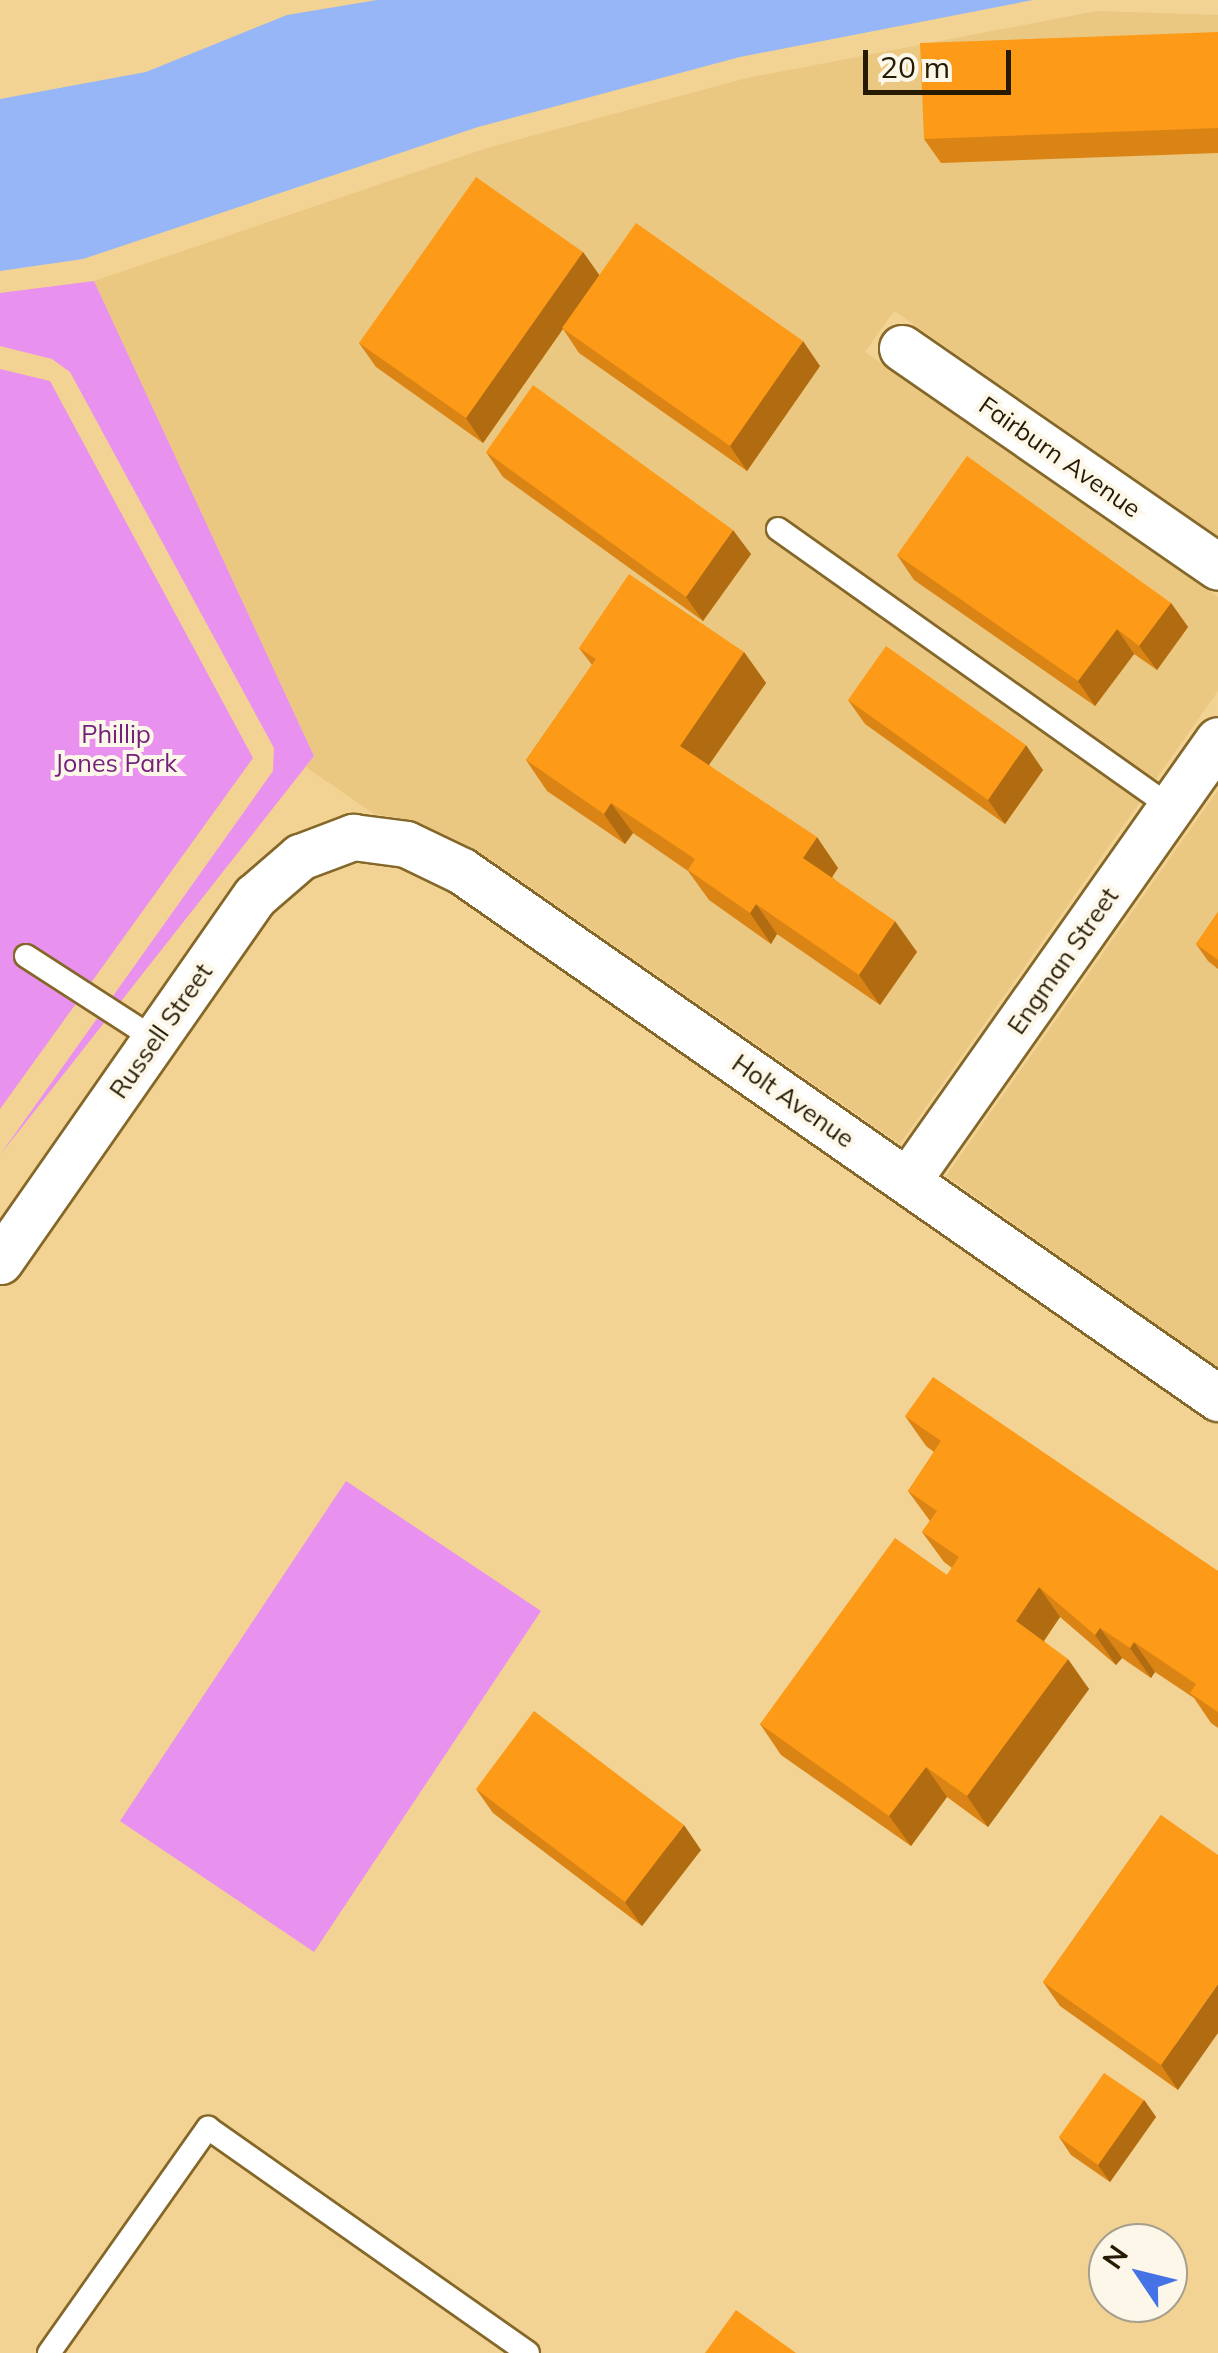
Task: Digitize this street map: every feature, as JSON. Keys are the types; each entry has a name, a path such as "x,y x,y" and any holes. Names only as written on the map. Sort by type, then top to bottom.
{"street":[{"name":"Fairburn Avenue","path":"902,348 1218,567"},
{"name":"Engman Street","path":"908,1180 1218,740"},
{"name":"Holt Avenue","path":"352,837 406,844 462,871 1218,1398"},
{"name":"Russell Street","path":"0,1261 255,896 300,857 352,837"}],"lane":[{"path":"778,530 1172,807"},
{"path":"26,956 155,1039"},
{"path":"49,2353 208,2128 528,2353"}],"shaded area":[{"path":"1097,11 1218,15 1218,536 894,311 865,352 1218,597 1218,691 900,1144 477,850 417,821 374,814 306,767 314,756 94,281 487,148 747,78"},
{"path":"1218,790 1218,1368 946,1176"}],"green space":[{"path":"94,281 314,756 0,1155 273,771 274,748 70,372 52,359 0,346 0,293"},
{"name":"Phillip Jones Park","path":"0,369 50,381 253,758 0,1109"},
{"path":"346,1481 541,1611 314,1952 120,1821"}],"water":[{"path":"377,0 1033,0 740,57 478,127 83,259 0,271 0,99 146,72 287,15"}],"building":[{"path":"1218,32 1218,128 924,139 920,43"},
{"path":"476,177 583,252 466,418 359,343"},
{"path":"636,223 803,341 730,446 562,328"},
{"path":"533,385 733,530 686,597 486,452"},
{"path":"967,456 1171,603 1139,646 1117,629 1078,681 897,555"},
{"path":"629,574 744,652 680,746 817,837 803,858 895,921 859,975 756,904 750,913 688,870 695,859 611,803 604,814 526,760 596,659 579,648"},
{"path":"886,646 1026,745 988,800 848,700"},
{"path":"1218,912 1218,960 1196,944"},
{"path":"933,1377 1218,1571 1218,1712 1190,1693 1196,1684 1134,1642 1130,1648 1100,1628 1095,1635 1039,1587 1016,1621 1068,1659 967,1796 926,1767 889,1816 760,1724 895,1538 947,1575 959,1557 922,1532 937,1511 908,1491 941,1441 905,1416"},
{"path":"534,1711 684,1825 625,1902 476,1789"},
{"path":"1161,1815 1218,1855 1218,1984 1161,2065 1043,1982"},
{"path":"1104,2073 1144,2100 1098,2165 1059,2137"},
{"path":"736,2310 796,2353 705,2353"}]}
